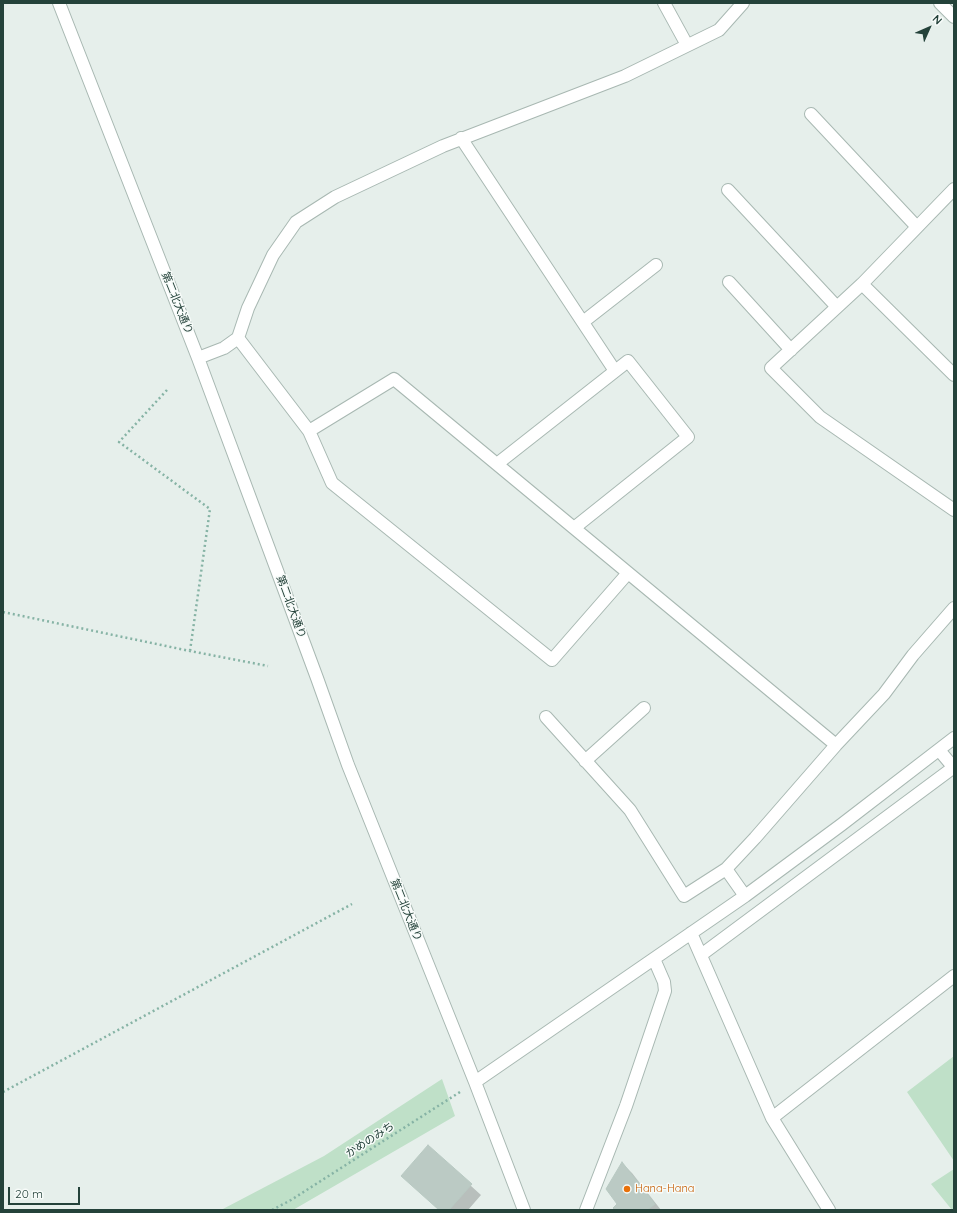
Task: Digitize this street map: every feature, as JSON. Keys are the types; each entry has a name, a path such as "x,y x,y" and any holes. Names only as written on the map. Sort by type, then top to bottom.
{"street":[{"name":"第二北大通り","path":"59,3 198,358 317,678 348,766 475,1082 524,1210"},
{"path":"664,3 687,45"},
{"path":"198,358 224,348 238,338 248,308 273,255 296,222 335,197 461,138 625,76 719,30 743,3"},
{"path":"940,3 954,17"},
{"path":"811,114 917,227"},
{"path":"461,138 615,371"},
{"path":"954,189 862,284 771,368 820,417 954,510"},
{"path":"728,190 837,307"},
{"path":"583,322 656,265"},
{"path":"729,282 791,350"},
{"path":"862,284 954,375"},
{"path":"238,338 309,431 332,483 552,660 628,573"},
{"path":"497,464 628,361 688,437 574,528"},
{"path":"309,431 394,379 836,745"},
{"path":"546,717 630,810 684,896 726,869 796,792 836,745 884,694 914,655 954,608"},
{"path":"585,761 644,708"},
{"path":"475,1082 746,896 842,825 954,738"},
{"path":"701,955 954,767 939,750"},
{"path":"726,869 746,896"},
{"path":"691,933 772,1118 829,1210"},
{"path":"586,1210 626,1106 665,991 664,982 654,959"},
{"path":"772,1118 954,976"}],"path":[{"path":"167,390 119,442 210,510 190,651"},
{"path":"3,612 268,666"},
{"path":"3,1092 352,904"},
{"name":"かめのみち","path":"272,1210 291,1200 475,1082"}],"green space":[{"path":"954,1056 954,1161 907,1092"},
{"path":"442,1079 455,1116 293,1210 221,1210 324,1156"},
{"path":"954,1169 954,1210 952,1210 931,1184"}],"building":[{"path":"428,1145 472,1184 449,1210 439,1210 401,1176"},
{"path":"622,1162 655,1204 647,1210 615,1210 613,1208 617,1204 606,1189"}],"place":[{"name":"Hana-Hana","path":"627,1189"}]}
